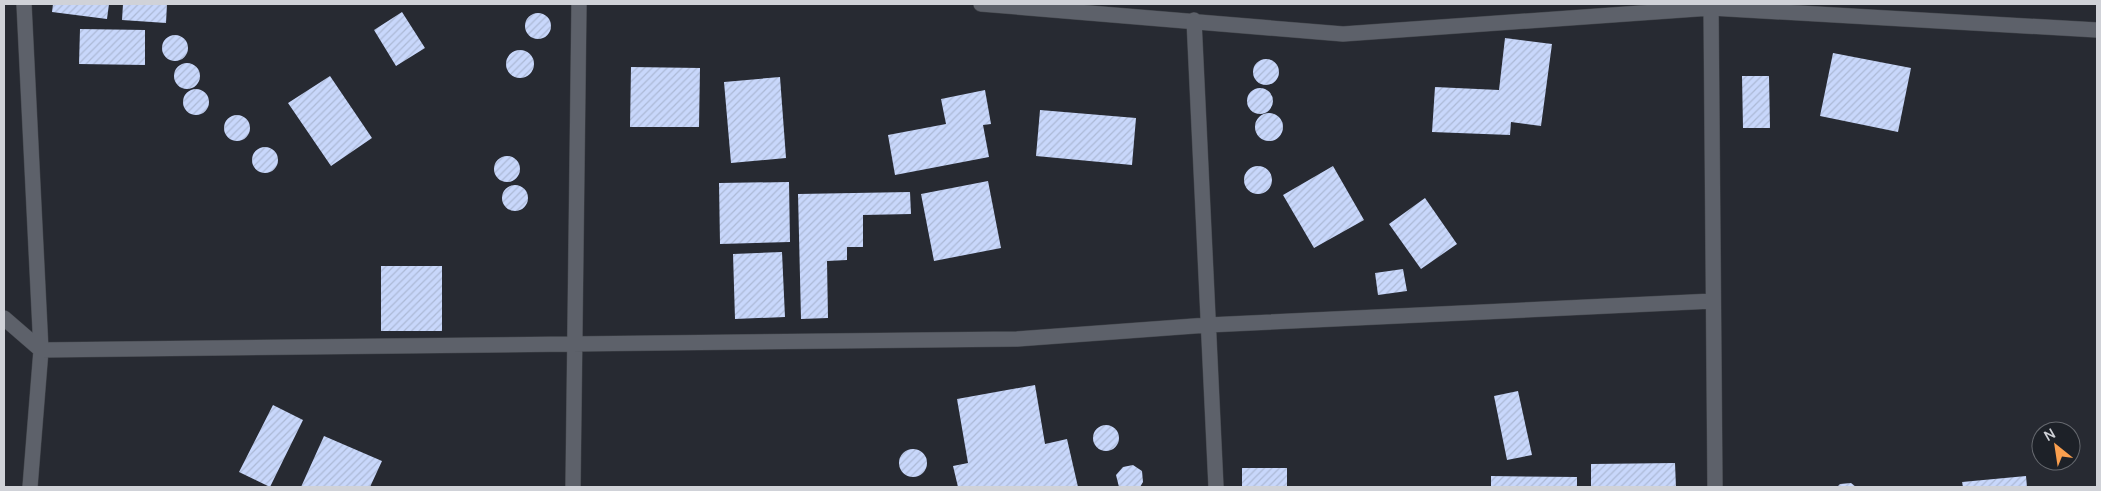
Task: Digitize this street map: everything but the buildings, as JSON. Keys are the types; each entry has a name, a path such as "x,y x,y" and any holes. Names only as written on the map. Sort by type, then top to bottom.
{"street":[{"path":"24,4 41,350 30,487"},
{"path":"573,487 579,4"},
{"path":"982,4 1194,20 1343,34 1711,6 2097,30"},
{"path":"1711,6 1715,487"},
{"path":"1194,20 1216,487"},
{"path":"4,318 41,350 1017,339 1208,325 1713,301"}]}
